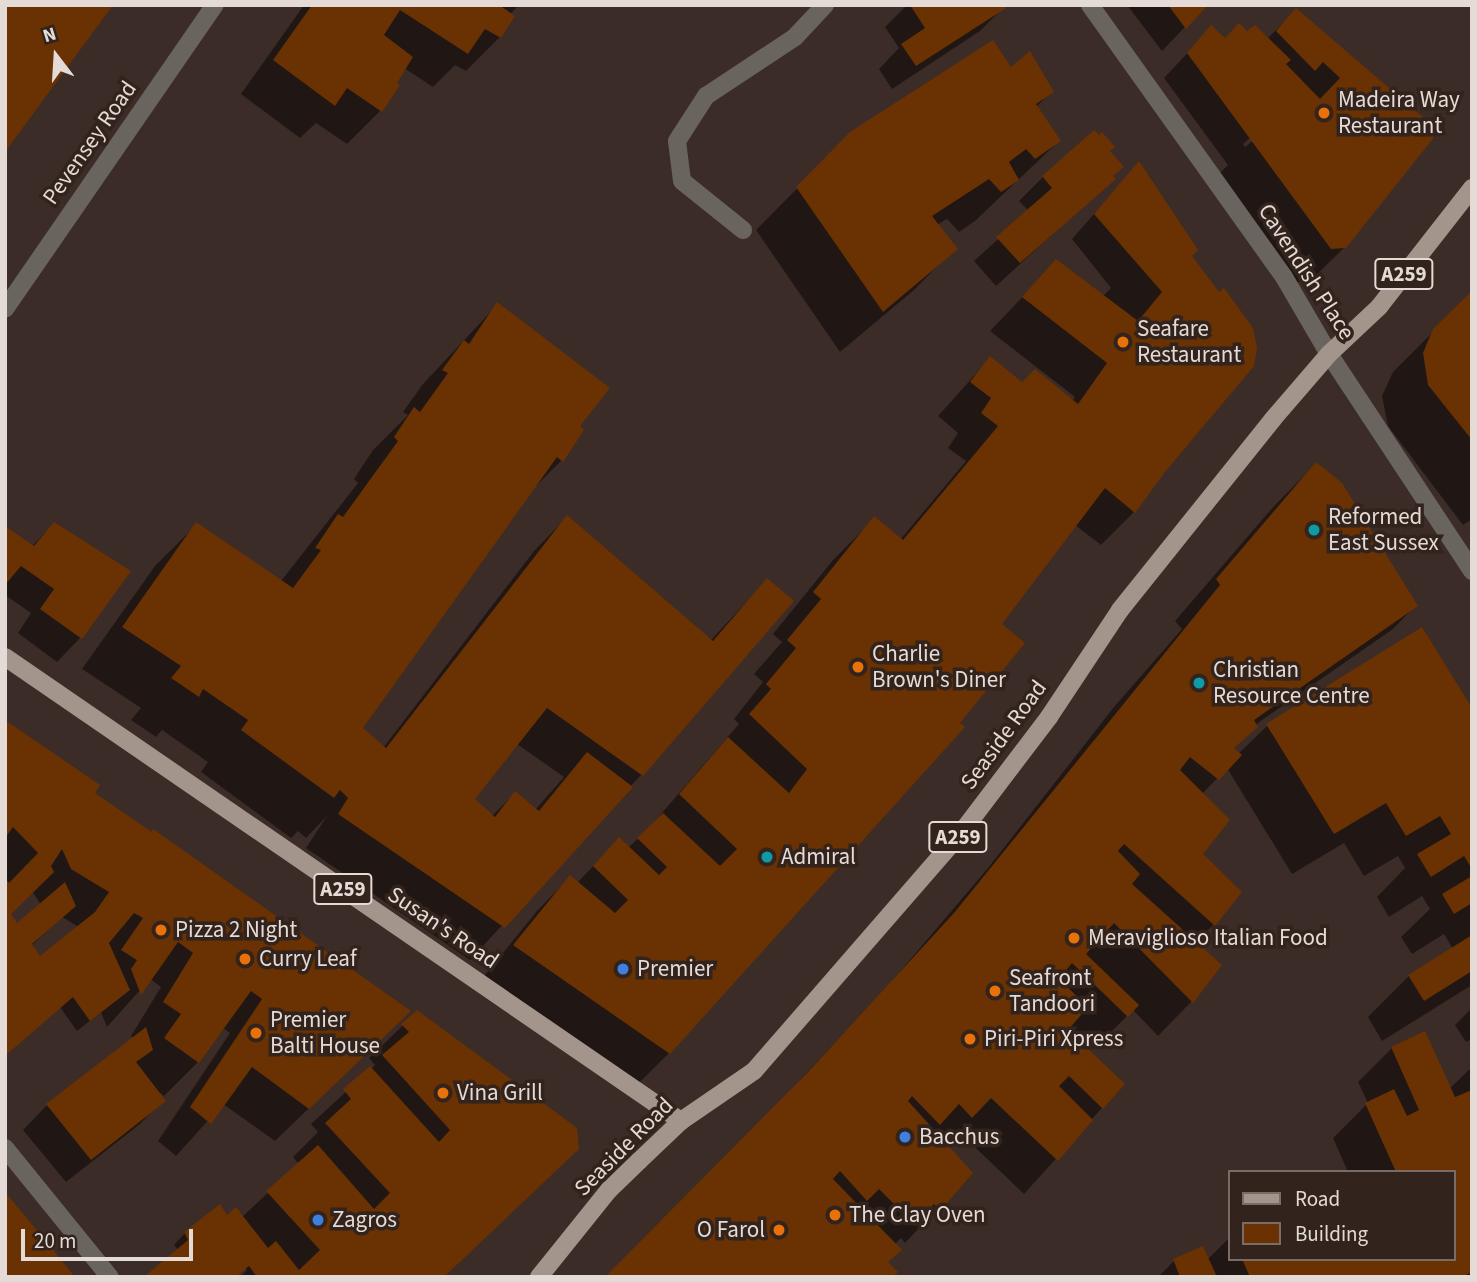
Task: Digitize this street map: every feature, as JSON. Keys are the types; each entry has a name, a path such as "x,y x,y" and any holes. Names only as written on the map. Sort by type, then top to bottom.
{"main road":[{"name":"Seaside Road","path":"539,1277 609,1190 681,1121 754,1071 961,833 1049,717 1120,610 1273,419 1329,354 1378,307 1472,188"},
{"name":"Susan's Road","path":"5,657 681,1121"}],"street":[{"name":"Pevensey Road","path":"5,309 215,5"},
{"path":"743,230 682,181 677,141 706,96 795,37 825,5"},
{"name":"Cavendish Place","path":"1090,5 1284,277 1329,354 1472,571"},
{"path":"5,1149 110,1277"}],"building":[{"path":"5,5 113,5 5,152"},
{"path":"312,5 499,5 515,16 501,38 485,29 468,54 400,10 384,35 413,57 397,83 400,85 382,112 347,88 335,106 273,60"},
{"path":"910,5 1004,5 1006,8 916,66 901,44 925,28"},
{"path":"1168,5 1208,5 1186,29"},
{"path":"1296,8 1439,131 1346,248 1331,249 1187,53 1211,25 1225,38 1239,23 1247,31 1255,25 1291,60 1286,64 1320,99 1340,78 1323,62 1315,71 1276,31"},
{"path":"993,40 1011,67 1030,51 1054,92 1036,104 1061,141 1035,159 1026,149 1009,162 1019,180 1001,192 989,179 932,216 958,249 883,312 796,187 850,132"},
{"path":"1094,130 1099,135 1102,132 1115,147 1110,151 1124,167 1113,176 1116,179 1020,263 996,237 1052,188 1042,176"},
{"path":"1139,161 1198,250 1192,256 1219,292 1224,288 1253,328 1257,348 1254,366 1165,472 1135,513 1105,488 1002,624 1025,643 960,723 965,727 670,1054 513,945 570,875 615,913 628,900 593,866 619,837 659,875 667,867 637,838 663,813 720,866 737,849 679,794 728,737 789,793 807,769 749,714 771,689 766,684 796,648 787,640 821,599 813,592 874,516 903,540 998,426 981,413 991,398 970,382 990,356 1022,382 1035,369 1078,404 1107,363 1022,297 1056,259 1138,321 1162,292 1094,214"},
{"path":"1472,291 1472,440 1428,385 1423,353 1433,329"},
{"path":"497,302 610,388 580,426 584,430 563,462 557,457 363,728 386,748 567,515 713,641 767,578 794,601 643,776 547,708 475,799 495,817 515,791 539,811 587,752 633,787 505,928 338,814 348,798 340,790 334,798 241,730 248,720 203,689 199,697 171,678 181,666 122,627 196,522 293,588 321,550 315,548 338,514 343,517 398,441 394,437 414,407 420,412 448,373 442,370 464,340 469,344"},
{"path":"1316,462 1342,483 1418,606 1254,720 1258,727 1234,748 1242,755 1219,780 1190,757 1180,770 1230,820 1203,854 1242,892 1215,926 1124,844 1118,851 1140,874 1132,884 1222,965 1193,1003 1114,923 1086,954 1139,1005 1128,1017 1072,963 1059,979 1088,1007 1068,1030 1125,1084 1103,1109 1069,1076 1059,1086 1093,1120 1058,1161 991,1098 972,1118 959,1104 940,1125 912,1096 908,1101 973,1173 940,1211 934,1204 916,1226 879,1189 867,1201 840,1171 833,1179 902,1250 888,1262 898,1272 892,1277 605,1277 808,1072 954,913 1220,585 1216,579"},
{"path":"54,522 131,571 82,639 40,609 54,589 21,566 5,585 5,526 34,546"},
{"path":"1422,627 1472,708 1472,869 1464,856 1431,877 1417,854 1451,834 1440,816 1406,836 1386,803 1334,834 1266,724"},
{"path":"5,720 100,785 95,793 152,832 153,829 411,1011 309,1109 252,1067 211,1124 190,1107 262,999 251,991 199,1063 164,1038 181,1014 163,1002 193,953 178,942 141,995 131,969 137,960 121,950 143,918 134,913 109,943 130,990 90,1021 73,997 5,1056 5,878 9,883 38,853 13,827 5,838","holes":["62,849 71,869 109,892 95,912 40,956 32,944 76,906 65,882 17,923 11,914 54,872 51,866"]},
{"path":"1472,876 1472,903 1454,914 1442,894"},
{"path":"1472,935 1472,971 1424,1001 1408,975"},
{"path":"417,1010 577,1128 579,1149 444,1277 257,1277 249,1266 236,1277 144,1277 188,1240 184,1232 220,1204 227,1215 236,1207 268,1248 276,1241 299,1270 320,1250 266,1191 318,1145 374,1209 390,1193 325,1123 351,1099 343,1089 370,1066 439,1142 450,1130 382,1055 409,1032 401,1024"},
{"path":"146,1027 153,1050 136,1062 166,1101 91,1160 46,1104"},
{"path":"1425,1031 1455,1097 1472,1090 1472,1272 1462,1277 1250,1277 1243,1261 1456,1261 1456,1170 1395,1170 1365,1103 1394,1089 1407,1116 1419,1110 1391,1047"},
{"path":"5,1192 45,1240 75,1277 5,1277"},
{"path":"1203,1246 1217,1277 1180,1277 1173,1259"}],"place":[{"name":"Madeira Way Restaurant","path":"1324,113"},
{"name":"Seafare Restaurant","path":"1123,342"},
{"name":"Reformed East Sussex","path":"1314,530"},
{"name":"Charlie Brown's Diner","path":"858,667"},
{"name":"Christian Resource Centre","path":"1199,683"},
{"name":"Admiral","path":"767,857"},
{"name":"Pizza 2 Night","path":"161,930"},
{"name":"Meraviglioso Italian Food","path":"1074,938"},
{"name":"Curry Leaf","path":"245,959"},
{"name":"Premier","path":"623,969"},
{"name":"Seafront Tandoori","path":"995,991"},
{"name":"Premier Balti House","path":"256,1033"},
{"name":"Piri-Piri Xpress","path":"970,1039"},
{"name":"Vina Grill","path":"443,1093"},
{"name":"Bacchus","path":"905,1137"},
{"name":"The Clay Oven","path":"835,1215"},
{"name":"Zagros","path":"318,1220"},
{"name":"O Farol","path":"779,1230"}]}
